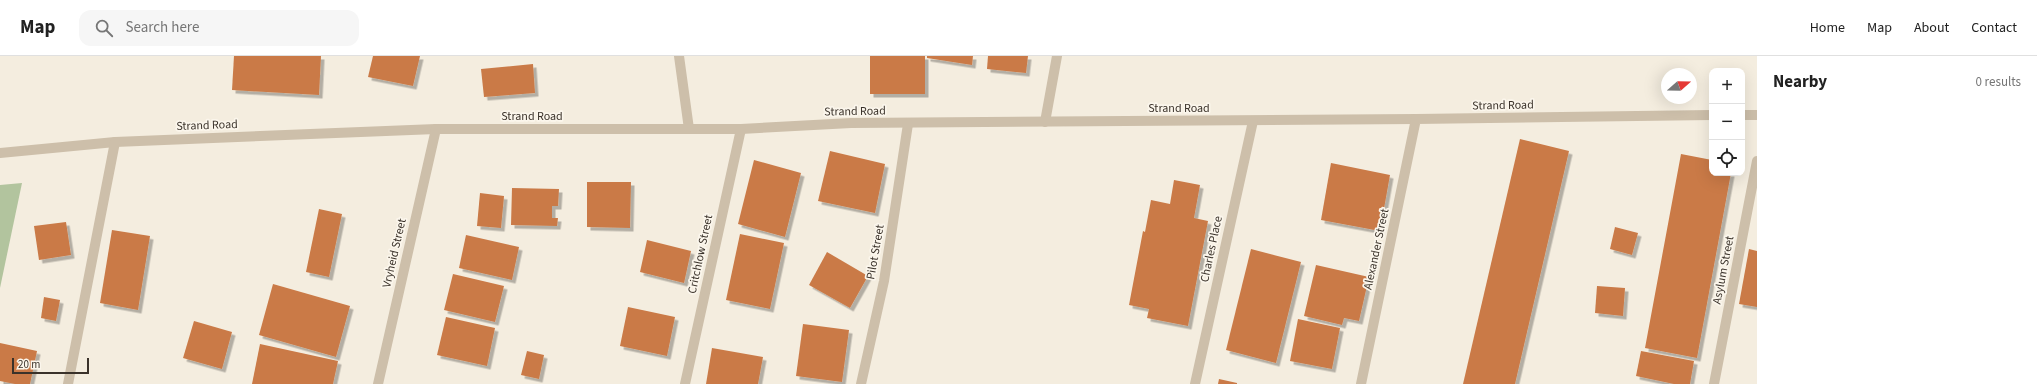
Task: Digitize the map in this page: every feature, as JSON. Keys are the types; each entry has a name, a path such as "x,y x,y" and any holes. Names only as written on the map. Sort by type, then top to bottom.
{"street":[{"path":"680,56 689,129"},
{"path":"1045,122 1057,56"},
{"name":"Strand Road","path":"0,153 115,142 436,129 741,129 851,123 908,124 1709,115"},
{"path":"1745,115 1757,115"},
{"name":"Alexander Street","path":"1361,384 1416,118"},
{"name":"Charles Place","path":"1196,384 1253,120"},
{"name":"Pilot Street","path":"861,384 884,281 908,124"},
{"name":"Vryheid Street","path":"378,384 436,129"},
{"name":"Critchlow Street","path":"685,384 741,129"},
{"path":"68,384 115,142"},
{"name":"Asylum Street","path":"1714,384 1757,161"}],"green space":[{"path":"22,183 0,288 0,185"}],"building":[{"path":"234,56 321,56 319,95 232,90"},
{"path":"373,56 420,56 413,86 368,77"},
{"path":"870,56 925,56 925,94 870,94"},
{"path":"927,56 973,56 972,65 927,58"},
{"path":"988,56 1028,56 1026,73 987,69"},
{"path":"533,64 535,93 484,97 481,69"},
{"path":"1520,139 1569,151 1515,384 1463,384"},
{"path":"830,151 885,164 875,213 818,201"},
{"path":"1681,154 1709,159 1709,176 1730,176 1697,358 1645,348"},
{"path":"754,160 801,173 785,237 738,224"},
{"path":"1331,163 1390,175 1380,231 1321,220"},
{"path":"1174,180 1200,185 1194,218 1208,221 1188,326 1147,318 1149,309 1129,305 1143,231 1145,232 1151,200 1170,204"},
{"path":"587,182 631,182 630,228 587,227"},
{"path":"512,188 559,189 558,206 552,206 552,218 558,218 557,226 511,225"},
{"path":"480,193 504,196 501,228 477,226"},
{"path":"319,209 342,214 329,277 306,272"},
{"path":"66,222 71,255 39,260 34,226"},
{"path":"1615,227 1638,233 1632,255 1610,249"},
{"path":"112,230 150,236 138,310 100,303"},
{"path":"740,234 784,243 770,309 726,300"},
{"path":"466,235 519,247 512,280 459,268"},
{"path":"647,240 691,251 684,283 640,272"},
{"path":"1251,249 1301,262 1276,363 1226,350"},
{"path":"1749,249 1757,251 1757,307 1739,304"},
{"path":"827,252 868,276 850,308 809,285"},
{"path":"1316,265 1369,277 1359,321 1344,318 1342,325 1304,316"},
{"path":"453,274 504,286 495,322 444,310"},
{"path":"273,284 350,306 336,357 259,335"},
{"path":"1597,286 1625,288 1623,316 1595,313"},
{"path":"44,297 60,300 56,321 41,318"},
{"path":"628,307 675,317 667,356 620,346"},
{"path":"446,317 495,328 487,366 437,355"},
{"path":"1298,319 1340,328 1332,369 1290,361"},
{"path":"194,321 232,332 222,369 183,358"},
{"path":"803,324 849,330 842,382 796,376"},
{"path":"0,343 37,351 30,384 15,384 0,381"},
{"path":"260,344 338,361 333,384 252,384"},
{"path":"712,348 763,357 758,384 706,384"},
{"path":"527,351 544,355 539,379 521,375"},
{"path":"1641,351 1694,361 1690,384 1674,384 1636,376"},
{"path":"1219,379 1237,383 1237,384 1218,384"}]}
